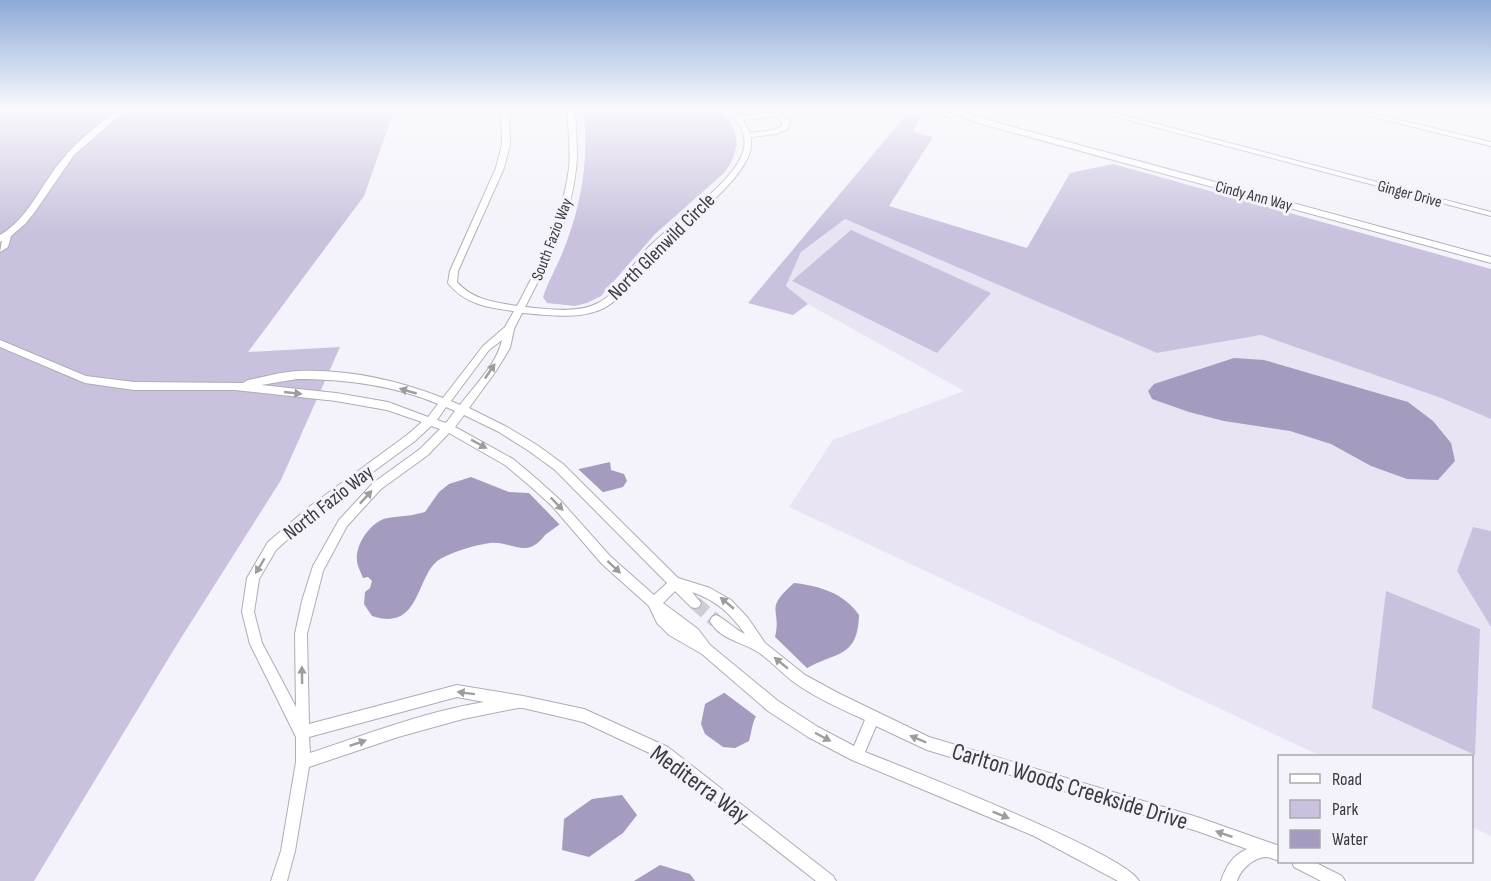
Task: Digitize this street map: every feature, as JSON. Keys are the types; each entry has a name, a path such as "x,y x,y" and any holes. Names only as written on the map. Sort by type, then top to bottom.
{"street":[{"path":"0,249 5,245 4,237 29,213 76,149"},
{"name":"North Glenwild Circle","path":"505,149 500,168 454,271 452,282 460,292 476,301 562,313 579,313 601,306 615,295 648,253 733,176 747,149"},
{"name":"South Fazio Way","path":"448,428 501,355 509,329 543,266 567,201 573,166 572,149"},
{"name":"Cindy Ann Way","path":"1084,149 1491,260"},
{"name":"Ginger Drive","path":"1243,149 1491,214"},
{"name":"South Fazio Way","path":"431,420 486,348 509,329"},
{"name":"Carlton Woods Creekside Drive","path":"0,343 85,379 134,386 236,386 388,406 448,428 499,456 534,483 556,503 606,560 654,603 657,616 664,624 679,636 706,649 773,706 856,756 1039,831 1131,881"},
{"name":"Carlton Woods Creekside Drive","path":"236,386 298,375 346,376 403,389 445,402 497,424 528,442 560,468 696,603"},
{"name":"North Fazio Way","path":"301,733 256,644 248,612 253,578 272,546 305,517 411,438 431,420"},
{"name":"North Fazio Way","path":"279,881 288,851 303,762 301,634 317,570 343,523 376,486 424,452 448,428"},
{"path":"654,603 676,583"},
{"name":"Carlton Woods Creekside Drive","path":"676,583 701,588 720,597 745,622 761,647"},
{"name":"Carlton Woods Creekside Drive","path":"717,621 732,634 761,647 800,679 872,719 927,743 1197,824 1274,851"},
{"name":"Mediterra Way","path":"301,733 458,691 523,702 584,716 663,752 828,881"},
{"name":"Mediterra Way","path":"303,762 398,730 463,712 523,702"},
{"path":"856,756 872,719"},
{"name":"Carlton Woods Creekside Drive","path":"1229,881 1232,870 1243,857 1274,851"},
{"path":"1303,863 1337,881"}],"shaded area":[{"path":"845,219 1157,353 1261,335 1441,398 1491,419 1491,836 1473,827 1473,755 1319,755 789,507 833,440 964,391 808,304 786,286 801,252"}],"green space":[{"path":"0,149 381,149 364,196 248,352 340,347 281,480 176,646 34,881 0,881"},
{"path":"585,149 736,149 724,173 655,234 601,296 575,306 547,303 543,297 569,237 579,201"},
{"path":"877,149 925,149 889,206 1027,248 1070,173 1113,164 1491,269 1491,419 1441,398 1261,335 1157,353 845,219 801,252 786,286 808,304 793,315 748,303"},
{"path":"851,230 991,293 937,353 792,281"},
{"path":"1473,527 1491,531 1491,627 1457,571"},
{"path":"1386,591 1480,629 1475,755 1372,708"}],"water":[{"path":"1234,358 1264,360 1408,402 1433,421 1451,443 1455,461 1438,480 1407,479 1371,466 1331,444 1290,431 1224,421 1189,412 1152,399 1148,391 1154,384"},
{"path":"610,462 611,470 624,474 627,481 623,487 604,492 532,547 519,548 490,543 442,558 433,565 416,598 401,616 389,619 372,616 364,604 365,592 370,588 372,581 368,577 363,578 357,554 362,540 376,523 388,518 425,512 439,492 449,484 471,477 509,492 528,493 579,469"},
{"path":"794,583 831,592 853,607 859,615 855,639 844,651 809,667 772,700 755,718 749,741 735,748 723,747 705,734 701,724 705,704 724,693 775,637 776,604"},
{"path":"622,795 637,815 623,833 589,857 562,850 564,819 592,799"},
{"path":"660,865 690,874 695,881 634,881"}],"pier":[{"path":"576,467 606,495 561,526 526,490"},
{"path":"773,635 809,670 758,718 722,691"}],"tunnel":[{"path":"695,603 716,621"}]}
